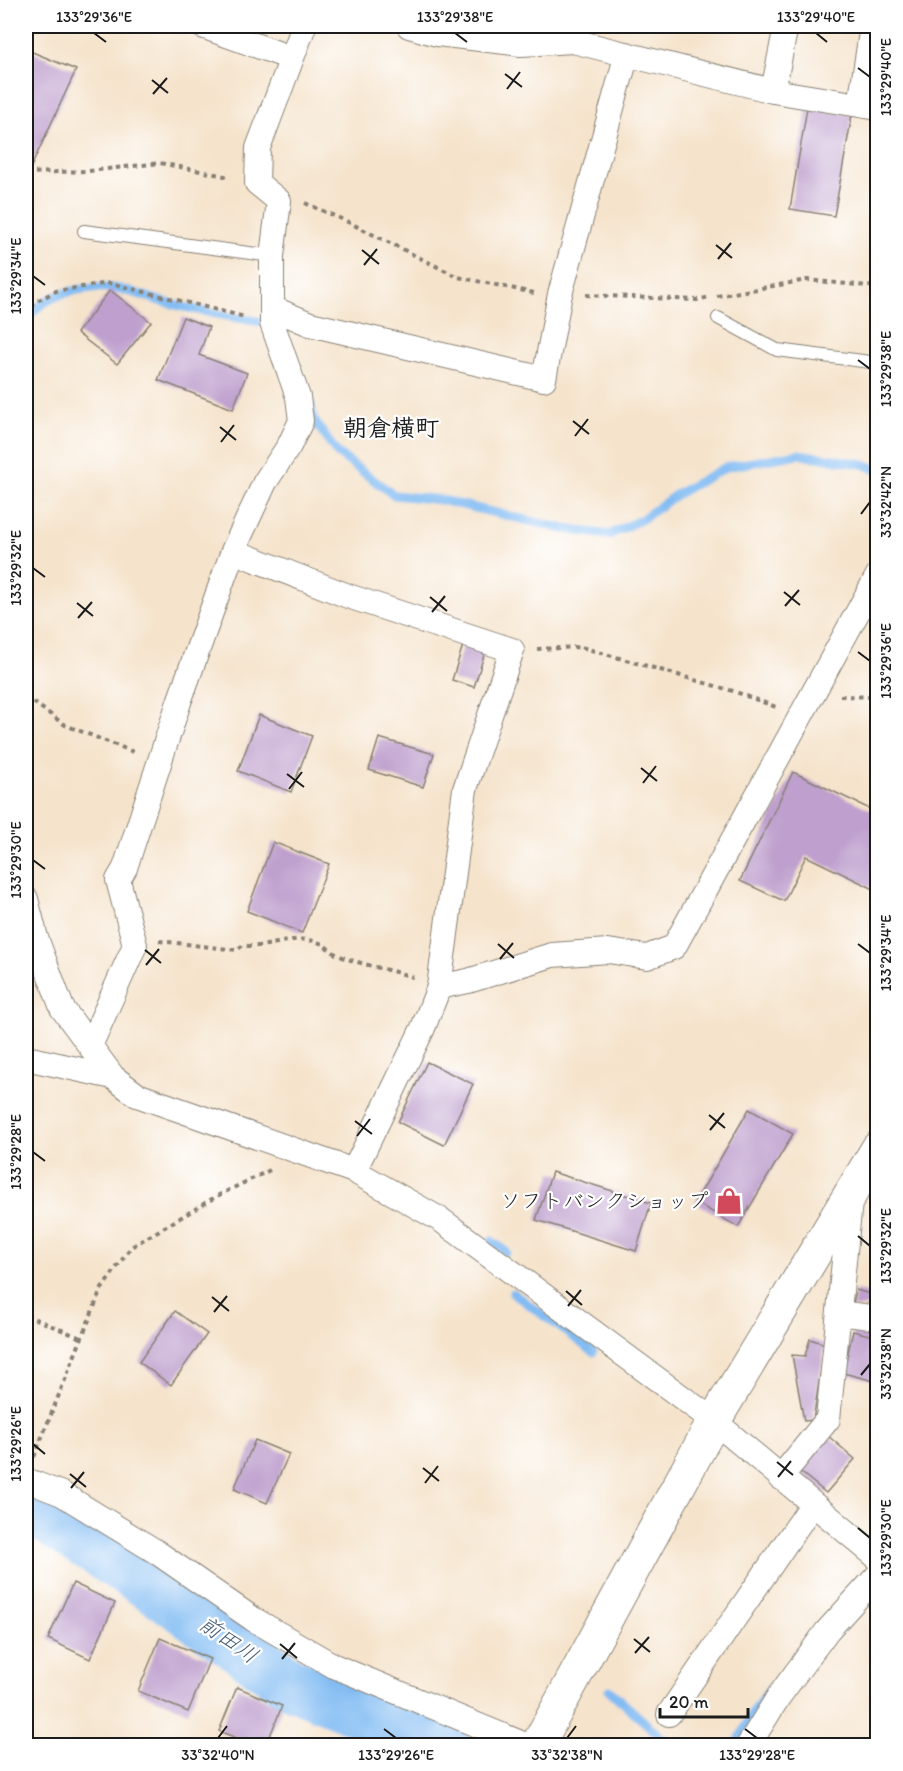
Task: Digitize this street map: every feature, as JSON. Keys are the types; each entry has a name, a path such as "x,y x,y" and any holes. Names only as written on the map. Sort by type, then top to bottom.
{"street":[{"path":"202,26 291,58"},
{"path":"90,1046 135,945 118,880 125,868 233,551 265,482 289,446 301,420 298,397 272,316 272,256 279,201 257,183 258,148 304,26"},
{"path":"414,26 437,34 521,44 573,41 773,91 869,107 872,26"},
{"path":"773,91 786,26"},
{"path":"272,316 544,379 560,294 627,54"},
{"path":"233,551 348,596 512,651 465,789 439,987 423,1028 354,1171"},
{"path":"439,987 468,981 552,955 608,951 647,957 674,947 878,575"},
{"path":"26,899 36,938 63,1008 113,1077 137,1095 354,1171 441,1220 714,1421 877,1560 779,1696 748,1746"},
{"path":"26,1058 113,1077"},
{"path":"537,1746 714,1421 878,1148"},
{"path":"780,1478 828,1419 851,1193"},
{"path":"839,1313 878,1318"},
{"path":"28,1474 155,1551 253,1619 334,1666 528,1746"},
{"path":"669,1714 812,1505"}],"lane":[{"path":"84,231 272,256"},
{"path":"718,318 777,350 878,363"}],"path":[{"path":"26,173 88,171 160,163 257,183"},
{"path":"26,314 37,301 56,291 109,283 272,316"},
{"path":"512,651 581,648 733,691 801,716"},
{"path":"26,697 65,725 160,762"},
{"path":"135,945 149,940 237,950 243,945 260,946 289,939 324,942 336,954 439,987"},
{"path":"28,1474 101,1290 131,1247 217,1196 306,1154"},
{"path":"26,1316 83,1339"}],"building":[{"path":"30,51 76,70 31,167 26,165 26,60"},
{"path":"807,108 852,115 834,216 790,209"},
{"path":"110,290 151,322 117,364 77,333"},
{"path":"183,317 209,327 199,355 247,373 233,409 158,380"},
{"path":"464,642 486,649 474,687 452,680"},
{"path":"259,715 312,736 291,792 238,771"},
{"path":"379,738 434,754 423,787 369,770"},
{"path":"793,772 878,813 878,891 806,856 784,901 740,881"},
{"path":"273,842 329,864 302,933 247,911"},
{"path":"427,1062 473,1084 444,1145 398,1122"},
{"path":"749,1109 793,1134 738,1227 695,1202"},
{"path":"552,1172 651,1203 636,1251 536,1220"},
{"path":"877,1264 878,1306 852,1308 856,1290 870,1294"},
{"path":"175,1311 207,1334 171,1385 139,1362"},
{"path":"853,1331 878,1337 878,1382 843,1373"},
{"path":"810,1339 825,1344 813,1420 804,1421 792,1355 805,1356"},
{"path":"827,1435 855,1459 826,1493 798,1470"},
{"path":"255,1440 289,1454 267,1503 234,1489"},
{"path":"73,1583 115,1603 90,1659 48,1639"},
{"path":"160,1638 210,1659 188,1712 138,1691"},
{"path":"237,1687 282,1706 266,1746 256,1746 219,1731"}],"waterway":[{"path":"26,321 42,304 52,298 75,290 111,288 189,308 263,322"},
{"path":"310,402 313,419 337,453 394,495 441,500 564,529 609,535 642,519 677,494 726,467 798,454 863,464 878,470"},
{"path":"491,1241 506,1252"},
{"path":"513,1293 593,1352"},
{"name":"前田川","path":"26,1508 36,1511 161,1592 289,1682 445,1746"},
{"path":"736,1746 752,1714 770,1689"},
{"path":"609,1690 671,1746"}],"place":[{"name":"ソフトバンクショップ","path":"729,1201"}],"district":[{"name":"朝倉横町","path":"391,428"}]}
